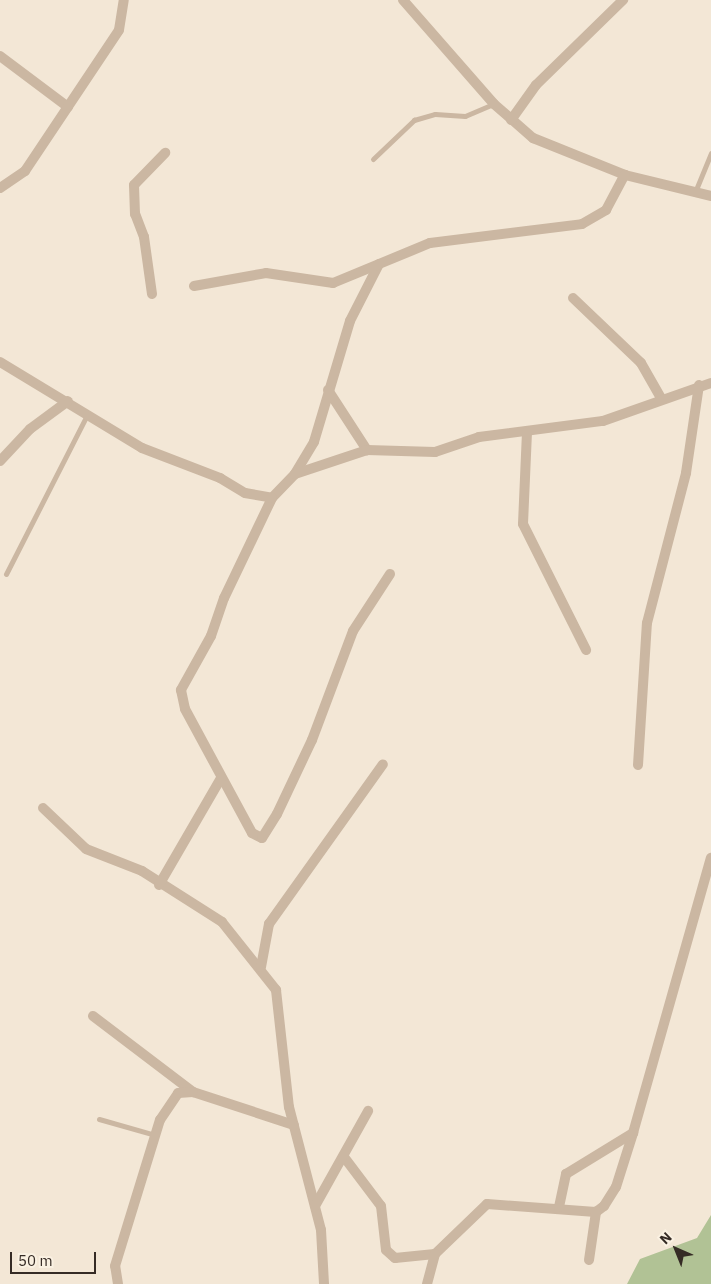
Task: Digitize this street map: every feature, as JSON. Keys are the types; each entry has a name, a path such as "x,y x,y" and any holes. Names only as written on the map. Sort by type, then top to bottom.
{"street":[{"path":"0,188 25,171 68,108 118,30 124,0"},
{"path":"404,0 494,104 511,120 547,145 625,175 711,196"},
{"path":"511,120 536,85 622,0"},
{"path":"0,56 68,108"},
{"path":"152,294 135,214 134,185 165,153"},
{"path":"194,286 266,273 333,283 430,243 590,222 606,210 625,175"},
{"path":"379,264 350,321 314,442 295,474 272,498 224,598 211,636 181,690 184,709 244,822 262,838 312,740 353,631 390,574"},
{"path":"573,298 642,363 661,398"},
{"path":"0,362 88,413 142,448 220,478 245,493 272,498"},
{"path":"295,474 367,450 435,452 479,437 603,421 661,398 699,385 711,383"},
{"path":"638,766 647,622 686,473 699,385"},
{"path":"328,390 367,450"},
{"path":"0,461 30,429 68,401"},
{"path":"527,432 522,524 586,650"},
{"path":"261,967 269,924 383,764"},
{"path":"159,885 221,778"},
{"path":"43,808 86,849 123,862 222,922 261,967 276,990 294,1126 315,1206 324,1284"},
{"path":"589,1260 596,1212 611,1198 633,1133 711,858"},
{"path":"94,1016 192,1092 294,1126"},
{"path":"118,1284 115,1266 156,1136 170,1101 178,1093 192,1092"},
{"path":"315,1206 368,1111"},
{"path":"559,1207 566,1174 633,1133"},
{"path":"344,1157 381,1206 386,1250 395,1258 435,1254"},
{"path":"427,1284 435,1254 487,1204 559,1207 596,1212"}],"lane":[{"path":"373,159 414,120 435,114 465,116 494,104"},
{"path":"695,192 711,153"},
{"path":"6,574 88,413"},
{"path":"99,1119 156,1136"}],"green space":[{"path":"711,1215 711,1284 627,1284 640,1259 697,1238"}]}
